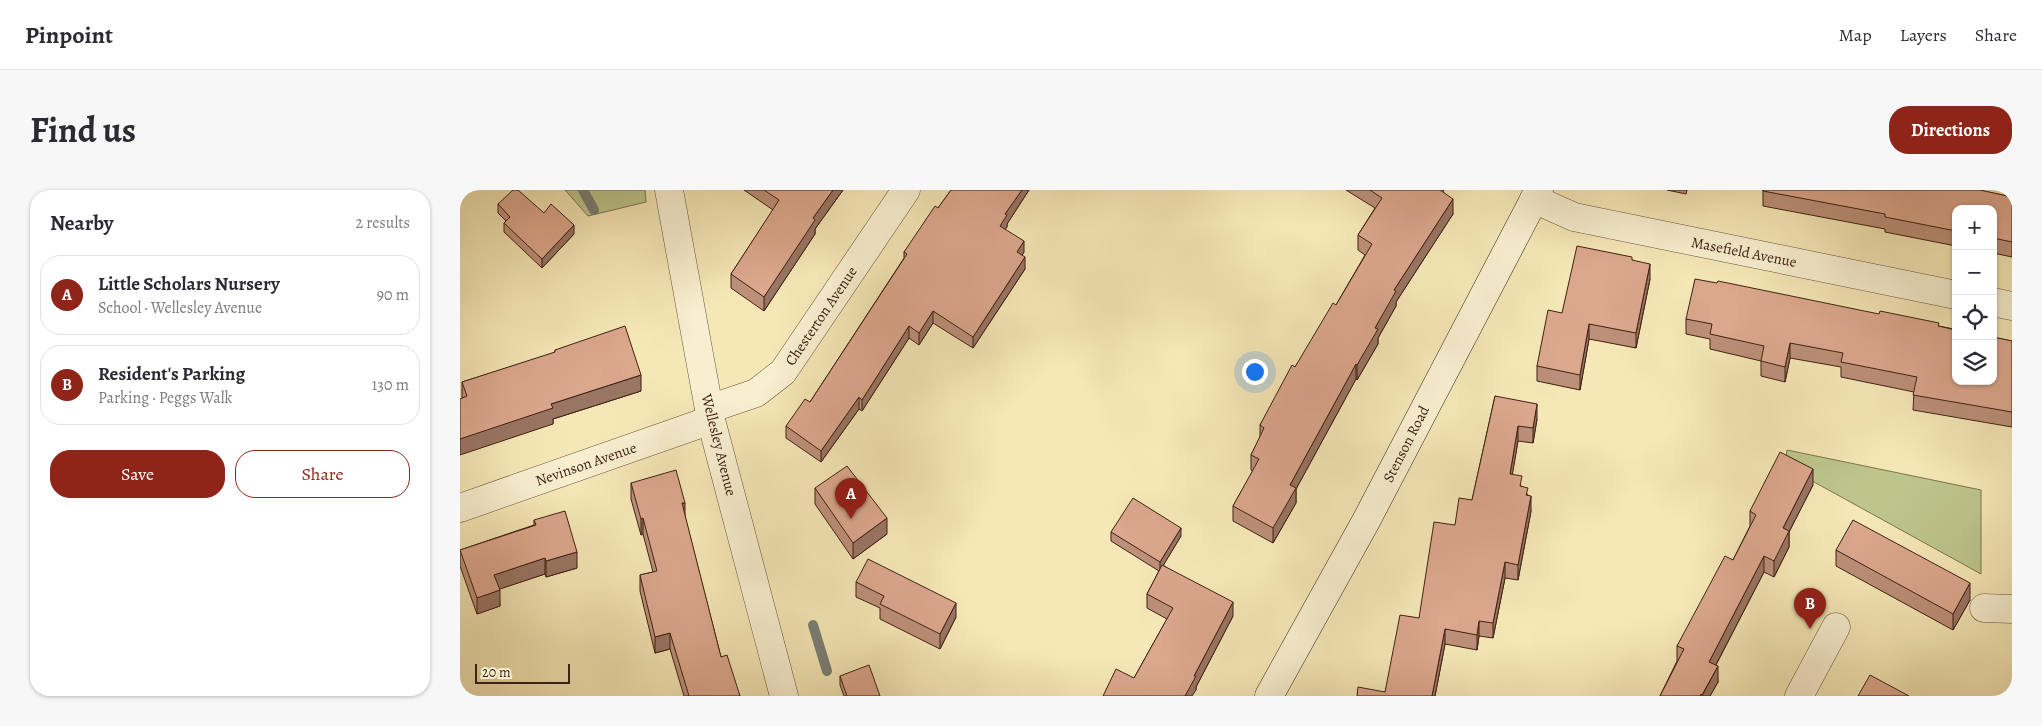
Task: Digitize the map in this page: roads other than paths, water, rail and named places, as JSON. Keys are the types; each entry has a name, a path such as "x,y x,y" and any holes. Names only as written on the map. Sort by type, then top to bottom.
{"street":[{"name":"Wellesley Avenue","path":"669,190 710,414 784,696"},
{"name":"Chesterton Avenue","path":"710,414 756,393 783,372 906,190"},
{"name":"Masefield Avenue","path":"1537,195 1574,217 1952,294"},
{"name":"Stenson Road","path":"1269,696 1366,521 1537,195"},
{"path":"1997,303 2012,306"},
{"name":"Nevinson Avenue","path":"460,508 710,414"},
{"path":"1984,608 2012,609"},
{"path":"1799,696 1836,627"}],"waterway":[{"path":"583,190 594,210"},
{"path":"813,625 827,671"}],"place":[{"name":"Little Scholars Nursery","path":"851,519"},
{"name":"Resident's Parking","path":"1810,629"}]}
